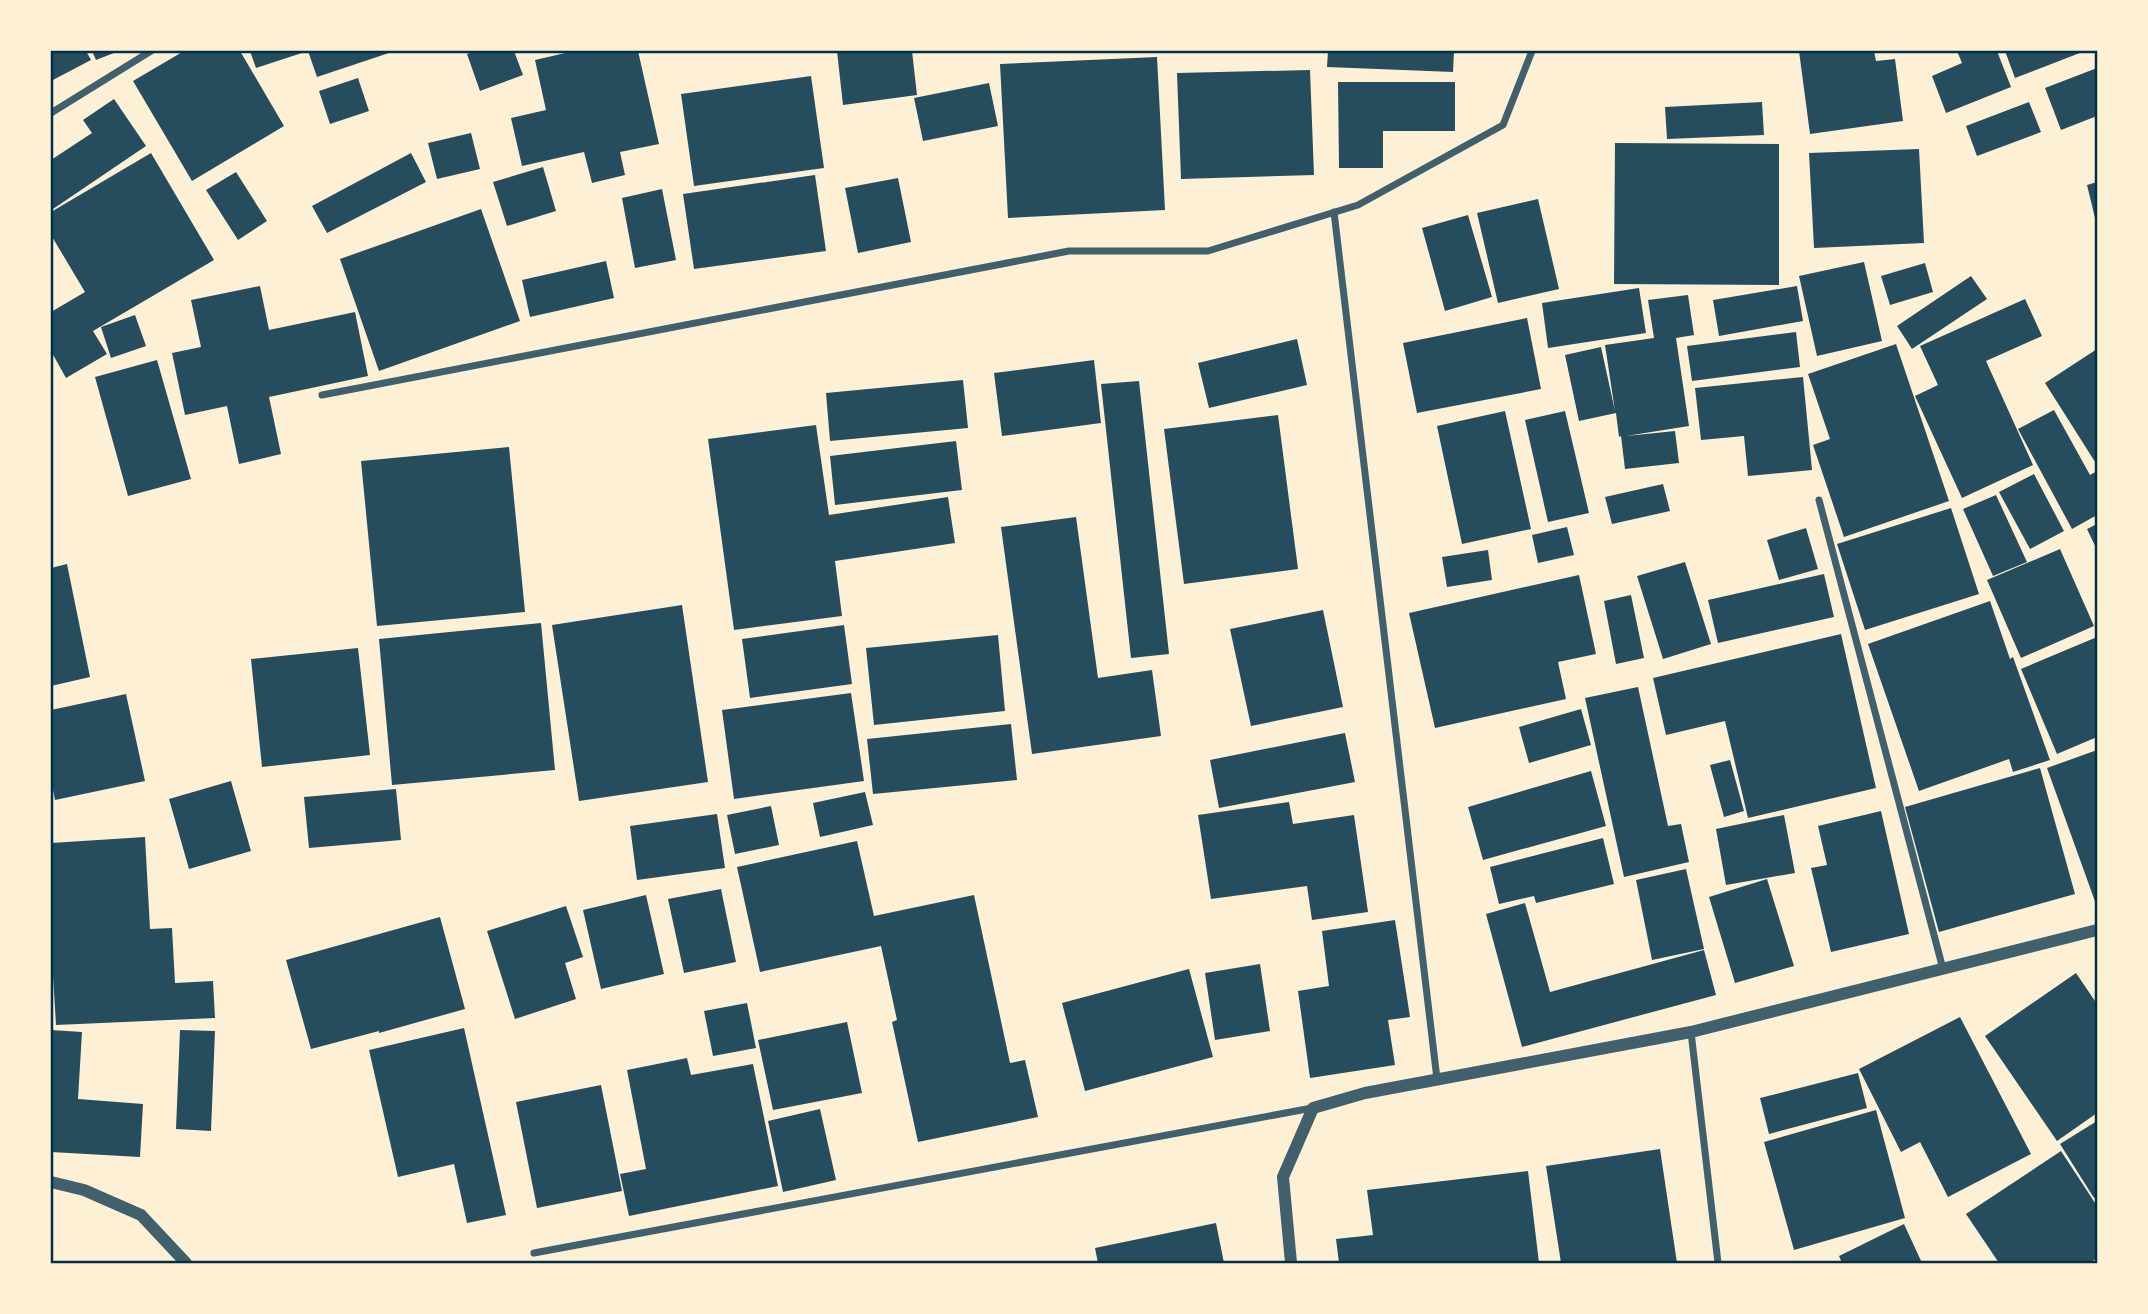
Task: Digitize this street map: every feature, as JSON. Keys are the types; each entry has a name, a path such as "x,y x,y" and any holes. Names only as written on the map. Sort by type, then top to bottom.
{"street":[{"path":"51,113 151,51"},
{"path":"322,395 1069,251 1208,251 1358,205 1503,124 1532,51"},
{"path":"1334,212 1437,1079"},
{"path":"1819,500 1943,970"},
{"path":"534,1253 1313,1108 1365,1093 1691,1032 2097,930"},
{"path":"1691,1032 1718,1263"},
{"path":"1292,1263 1283,1177 1313,1108"},
{"path":"51,1182 85,1190 141,1215 186,1263"}],"building":[{"path":"51,51 86,51 91,60 51,81"},
{"path":"92,51 119,51 96,60"},
{"path":"184,51 240,51 284,126 192,181 133,81"},
{"path":"250,51 308,51 256,68"},
{"path":"308,51 395,51 317,77"},
{"path":"475,51 514,51 523,75 480,91 467,54"},
{"path":"574,51 638,51 659,144 620,152 625,175 592,183 584,152 522,166 511,118 546,110 535,60"},
{"path":"837,51 912,51 917,95 843,105"},
{"path":"1328,51 1454,51 1453,72 1327,67"},
{"path":"1799,51 1874,51 1876,61 1895,59 1903,121 1810,134"},
{"path":"1957,51 1997,51 2011,87 1946,113 1932,76 1962,63"},
{"path":"2005,51 2085,51 2015,78"},
{"path":"1157,57 1165,210 1008,218 1000,64"},
{"path":"2097,68 2097,116 2061,130 2045,88"},
{"path":"1310,70 1314,175 1181,179 1177,73"},
{"path":"811,76 824,168 694,186 681,94"},
{"path":"358,78 369,111 330,124 319,91"},
{"path":"1338,82 1455,82 1455,131 1383,131 1383,168 1339,168"},
{"path":"989,83 998,126 923,141 914,98"},
{"path":"114,99 146,146 53,209 51,160 92,133 83,120"},
{"path":"1762,102 1764,135 1667,139 1665,107"},
{"path":"2029,102 2041,132 1977,156 1966,126"},
{"path":"471,133 480,169 437,179 428,143"},
{"path":"1615,143 1779,144 1779,285 1614,284"},
{"path":"1919,149 1924,243 1814,248 1809,153"},
{"path":"151,153 214,260 93,331 107,354 66,378 51,351 51,312 85,292 51,235 51,212"},
{"path":"411,153 426,182 327,233 312,206"},
{"path":"543,167 556,211 507,226 493,182"},
{"path":"236,172 267,221 238,240 206,190"},
{"path":"815,175 826,251 694,269 683,194"},
{"path":"898,178 911,242 858,253 845,188"},
{"path":"2097,182 2097,221 2096,222 2087,185"},
{"path":"662,189 676,260 635,268 622,198"},
{"path":"1538,199 1559,289 1498,303 1477,213"},
{"path":"481,209 520,321 379,371 340,259"},
{"path":"1468,215 1492,297 1445,311 1422,228"},
{"path":"606,261 614,298 530,317 522,280"},
{"path":"1864,262 1882,341 1817,356 1799,276"},
{"path":"1925,263 1933,292 1890,305 1881,276"},
{"path":"1971,276 1987,299 1912,349 1897,326"},
{"path":"260,286 269,330 355,312 368,376 269,397 281,454 239,464 227,406 185,415 172,353 201,347 191,300"},
{"path":"1797,286 1803,321 1719,336 1713,300"},
{"path":"1639,288 1646,333 1548,348 1542,303"},
{"path":"1688,295 1694,335 1676,338 1689,426 1626,436 1675,431 1679,463 1625,469 1616,413 1579,421 1565,355 1601,347 1615,411 1605,345 1654,338 1648,300"},
{"path":"2025,299 2042,336 1986,361 2033,465 1962,498 1915,396 1938,385 1920,346"},
{"path":"135,315 146,346 111,358 101,327"},
{"path":"1527,318 1541,389 1417,413 1403,343"},
{"path":"1796,332 1800,367 1692,381 1687,346"},
{"path":"1297,339 1307,385 1209,408 1198,363"},
{"path":"1896,344 1949,501 1844,537 1813,445 1830,439 1808,374"},
{"path":"2097,349 2097,465 2045,383"},
{"path":"157,360 191,479 128,496 95,377"},
{"path":"1094,360 1101,423 1002,436 994,373"},
{"path":"1803,377 1812,470 1748,476 1744,436 1701,440 1695,388"},
{"path":"963,380 968,428 830,441 826,393"},
{"path":"1139,381 1169,654 1131,658 1101,384"},
{"path":"2054,410 2090,475 2097,471 2097,515 2072,529 2018,429"},
{"path":"1505,411 1531,529 1462,544 1437,426"},
{"path":"1565,411 1589,513 1548,522 1525,420"},
{"path":"1278,415 1298,569 1184,584 1164,429"},
{"path":"816,425 829,515 948,497 955,543 835,561 842,616 734,630 708,439"},
{"path":"956,441 962,490 835,505 830,456"},
{"path":"509,447 525,612 377,626 361,461"},
{"path":"2034,474 2064,531 2030,549 1999,492"},
{"path":"1663,484 1670,511 1612,524 1605,497"},
{"path":"1996,495 2027,562 1993,576 1963,509"},
{"path":"1951,508 1979,594 1865,630 1837,544"},
{"path":"1076,517 1098,678 1152,670 1161,736 1032,754 1001,527"},
{"path":"2097,524 2097,550 2087,529"},
{"path":"1567,527 1574,555 1538,563 1532,535"},
{"path":"1806,528 1818,569 1779,580 1767,540"},
{"path":"2060,549 2094,626 2021,658 1987,580"},
{"path":"1488,550 1492,580 1447,587 1442,557"},
{"path":"1685,562 1711,644 1663,659 1637,576"},
{"path":"67,564 90,677 51,686 51,568"},
{"path":"1824,574 1834,617 1718,643 1708,600"},
{"path":"1579,575 1596,654 1558,662 1566,699 1435,728 1409,613"},
{"path":"1631,595 1644,658 1616,664 1604,601"},
{"path":"1990,601 2050,760 2013,772 2009,759 1919,791 1868,644"},
{"path":"682,605 708,782 579,801 552,625"},
{"path":"1323,610 1343,707 1251,726 1230,629"},
{"path":"541,623 555,770 392,785 379,639"},
{"path":"844,625 852,684 750,698 742,639"},
{"path":"1841,634 1876,788 1748,818 1725,721 1666,735 1653,678"},
{"path":"998,635 1005,711 874,725 866,648"},
{"path":"2097,637 2097,737 2057,754 2021,669"},
{"path":"358,648 370,755 262,767 251,659"},
{"path":"1638,687 1668,826 1681,824 1689,862 1624,877 1585,698"},
{"path":"851,693 864,781 734,799 722,710"},
{"path":"126,694 145,781 55,800 51,780 51,710"},
{"path":"1581,709 1591,745 1529,763 1519,727"},
{"path":"1011,724 1017,780 873,794 867,739"},
{"path":"1345,733 1355,782 1219,808 1210,760"},
{"path":"2097,750 2097,907 2047,768"},
{"path":"1730,760 1744,811 1724,817 1710,765"},
{"path":"2040,768 2075,894 1939,932 1905,807"},
{"path":"1591,771 1606,826 1483,860 1468,807"},
{"path":"231,781 251,851 189,869 169,799"},
{"path":"396,789 401,840 309,848 304,797"},
{"path":"865,792 873,825 820,837 813,803"},
{"path":"1289,802 1293,824 1354,815 1368,912 1312,920 1307,886 1211,899 1198,815"},
{"path":"771,806 779,845 735,854 727,815"},
{"path":"1881,811 1909,934 1831,952 1811,868 1827,865 1818,826"},
{"path":"717,814 725,868 637,880 630,826"},
{"path":"1784,815 1795,873 1726,885 1716,829"},
{"path":"145,837 150,929 172,928 175,983 213,981 215,1018 56,1025 51,943 51,843"},
{"path":"1603,838 1614,884 1536,903 1534,896 1499,904 1490,867"},
{"path":"857,841 874,916 974,895 1010,1063 1025,1060 1038,1117 918,1142 892,1022 897,1020 881,946 760,972 737,867"},
{"path":"1686,869 1704,949 1652,960 1636,880"},
{"path":"1767,879 1794,966 1735,983 1709,897"},
{"path":"721,889 736,962 684,973 668,899"},
{"path":"646,895 664,974 601,989 583,910"},
{"path":"1525,903 1550,992 1704,950 1716,995 1522,1047 1486,914"},
{"path":"566,906 583,957 565,963 576,999 515,1019 487,931"},
{"path":"440,917 465,1009 311,1049 286,960"},
{"path":"1395,920 1410,1017 1388,1020 1395,1065 1310,1078 1298,991 1329,986 1322,931"},
{"path":"1260,964 1270,1031 1215,1040 1205,973"},
{"path":"1189,969 1213,1057 1085,1091 1062,1003"},
{"path":"2076,973 2097,1004 2097,1113 2057,1141 1985,1036"},
{"path":"747,1003 756,1048 713,1056 704,1011"},
{"path":"1960,1017 2031,1154 1948,1197 1920,1142 1901,1152 1859,1069"},
{"path":"847,1022 862,1093 773,1110 758,1040"},
{"path":"464,1028 506,1215 467,1223 454,1164 398,1177 369,1050"},
{"path":"51,1030 82,1032 78,1099 143,1104 140,1157 51,1152"},
{"path":"180,1030 215,1031 211,1131 176,1129"},
{"path":"687,1058 691,1075 753,1064 778,1186 629,1216 620,1174 646,1169 627,1070"},
{"path":"1858,1073 1867,1108 1769,1134 1760,1098"},
{"path":"601,1085 622,1191 537,1208 516,1102"},
{"path":"820,1109 836,1180 783,1192 768,1121"},
{"path":"1876,1110 1905,1218 1794,1250 1764,1142"},
{"path":"2097,1121 2097,1196 2094,1198 2060,1144"},
{"path":"1660,1149 1677,1263 1561,1263 1546,1166"},
{"path":"2061,1151 2097,1206 2097,1258 2090,1263 1999,1263 1966,1214"},
{"path":"1528,1171 1539,1263 1339,1263 1336,1239 1373,1235 1367,1190"},
{"path":"1216,1223 1224,1263 1098,1263 1095,1248"},
{"path":"1904,1224 1922,1263 1842,1263 1839,1256"}]}
